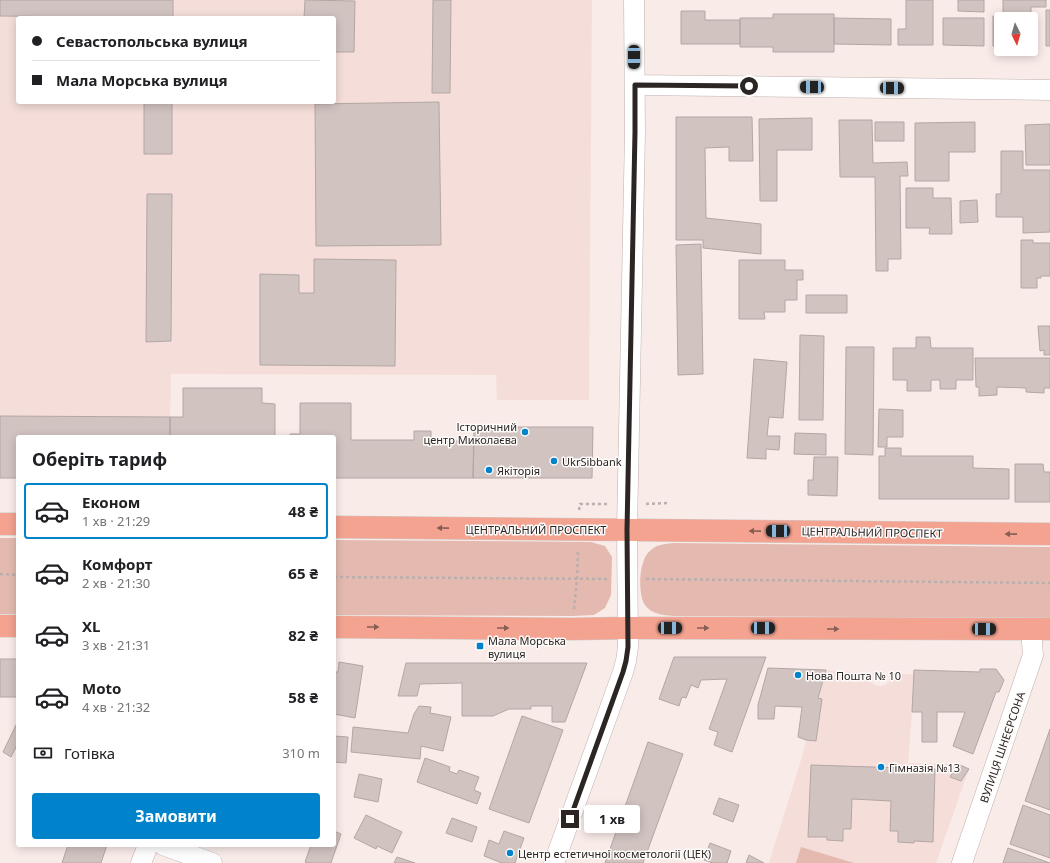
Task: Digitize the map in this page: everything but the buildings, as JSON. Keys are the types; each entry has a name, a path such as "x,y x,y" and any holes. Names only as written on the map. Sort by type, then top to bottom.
{"main road":[{"path":"0,524 16,524"},
{"name":"ЦЕНТРАЛЬНИЙ ПРОСПЕКТ","path":"336,527 1050,534"},
{"path":"0,626 16,626"},
{"path":"336,627 572,629 1041,629"}],"street":[{"path":"554,863 623,672 628,647 627,530 635,132 634,0"},
{"path":"635,85 1050,90"},
{"name":"ВУЛИЦЯ ШНЕЄРСОНА","path":"962,863 1041,629"},
{"path":"141,863 147,847"},
{"path":"168,847 212,863"}],"path":[{"path":"0,574 16,575"},
{"path":"336,577 1050,583"},
{"path":"573,616 577,579"}],"shaded area":[{"path":"0,0 592,0 589,400 497,400 496,375 171,374 170,435 16,435 16,478 0,478"},
{"path":"0,538 16,538 16,614 0,614"},
{"path":"336,540 591,542 605,546 612,557 611,595 605,608 594,615 336,615"},
{"path":"674,543 1050,547 1050,618 673,616 661,614 650,610 643,601 640,585 642,567 644,559 653,548"},
{"name":"Гімназія №13","path":"826,670 867,673 870,682 881,686 889,682 892,674 913,674 908,763 958,764 969,769 936,863 769,863 806,740 816,741 822,699 818,698"},
{"path":"801,847 854,863 796,863"}],"place":[{"name":"Історичний центр Миколаєва","path":"525,432"},
{"name":"UkrSibbank","path":"554,461"},
{"name":"Якіторія","path":"489,470"},
{"name":"Мала Морська вулиця","path":"480,646"},
{"name":"Нова Пошта № 10","path":"798,675"},
{"name":"Гімназія №13","path":"881,767"},
{"name":"Центр естетичної косметології (ЦЕК)","path":"510,853"}],"route":[{"path":"570,819 623,672 628,647 627,530 635,85 749,86"}]}
